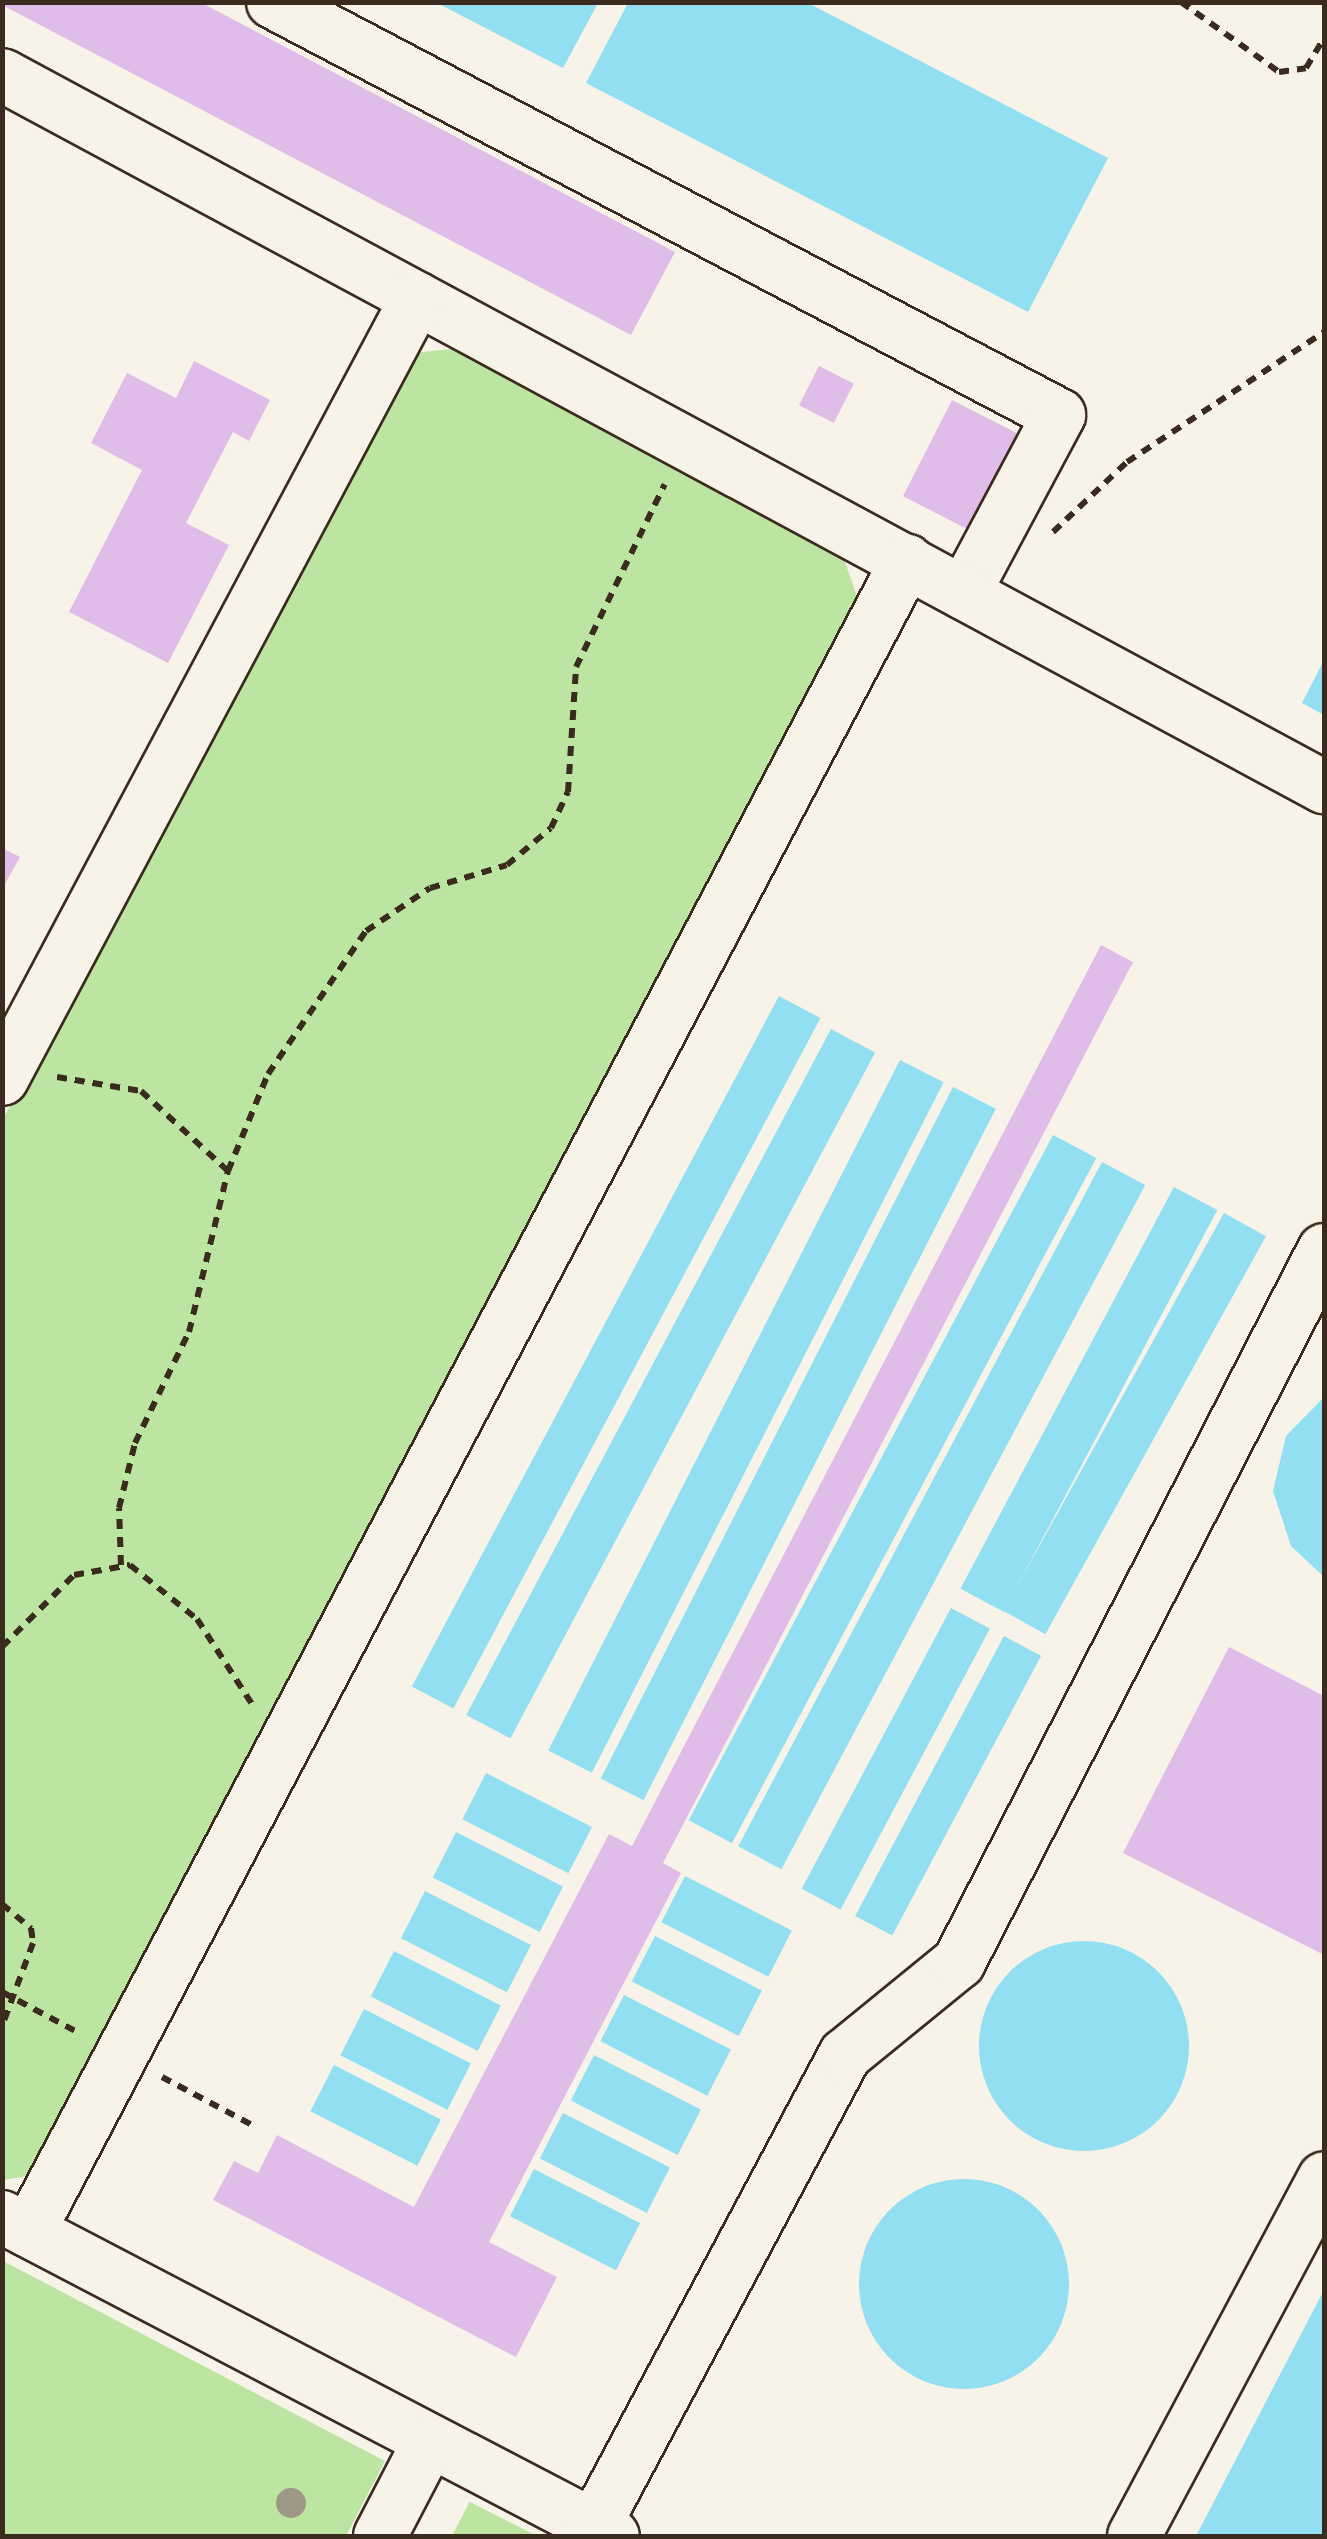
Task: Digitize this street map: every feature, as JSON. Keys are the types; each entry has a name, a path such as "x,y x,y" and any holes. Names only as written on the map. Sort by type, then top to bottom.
{"street":[{"path":"273,2 1059,415 975,573"},
{"path":"2,75 906,561 975,573 1324,786"},
{"path":"4,1075 417,298"},
{"path":"906,561 272,1768 16,2224 603,2531 845,2055 959,1962 1324,1250"},
{"path":"1134,2536 1324,2178"},
{"path":"380,2536 429,2442"}],"path":[{"path":"1181,2 1279,72 1306,68 1324,38"},
{"path":"975,573 1048,535 1126,462 1324,332"},
{"path":"120,1565 124,1482 188,1332 228,1171 288,1037 366,931 430,888 507,865 551,828 568,792 567,705 588,634 686,442"},
{"path":"4,1075 141,1091 228,1171"},
{"path":"2,1648 57,1587 120,1565 148,1572 219,1646 250,1697 272,1768"},
{"path":"2,1904 31,1928 33,1943 2,2026"}],"green space":[{"path":"461,348 841,551 857,596 851,625 40,2174 3,2180 3,1119 398,371 422,352"},
{"path":"3,2261 385,2461 346,2536 3,2536"},
{"path":"470,2502 537,2536 452,2536"}],"water":[{"path":"437,3 598,3 563,68"},
{"path":"628,3 808,3 1108,158 1028,312 586,83"},
{"path":"1324,660 1324,715 1302,703"},
{"path":"779,996 820,1018 453,1709 412,1686"},
{"path":"831,1029 875,1052 510,1739 466,1715"},
{"path":"900,1060 944,1082 592,1773 548,1751"},
{"path":"953,1087 996,1109 643,1800 601,1778"},
{"path":"1053,1135 1096,1158 732,1843 689,1820"},
{"path":"1102,1162 1145,1185 781,1869 738,1846"},
{"path":"1174,1187 1217,1210 1004,1612 960,1589"},
{"path":"1224,1213 1266,1236 1045,1634 1003,1611"},
{"path":"1324,1397 1324,1577 1291,1546 1273,1491 1286,1436"},
{"path":"951,1608 990,1629 841,1909 802,1889"},
{"path":"1004,1636 1041,1656 892,1936 855,1916"},
{"path":"486,1773 592,1827 568,1873 462,1819"},
{"path":"456,1832 563,1886 540,1932 433,1877"},
{"path":"685,1876 792,1930 768,1977 661,1922"},
{"path":"425,1891 531,1945 507,1992 401,1938"},
{"path":"655,1936 762,1990 739,2036 632,1981"},
{"path":"1084,1941 1124,1949 1158,1972 1181,2006 1189,2046 1181,2086 1158,2120 1124,2143 1084,2151 1044,2143 1010,2120 987,2086 979,2046 987,2006 1010,1972 1044,1949"},
{"path":"394,1951 501,2005 478,2051 371,1996"},
{"path":"624,1995 731,2049 707,2096 600,2041"},
{"path":"364,2009 471,2063 447,2110 340,2055"},
{"path":"594,2055 701,2109 678,2155 571,2100"},
{"path":"334,2065 441,2119 417,2166 310,2111"},
{"path":"563,2113 670,2167 647,2213 540,2158"},
{"path":"534,2169 640,2223 616,2270 510,2216"},
{"path":"964,2179 1004,2187 1038,2210 1061,2244 1069,2284 1061,2324 1038,2358 1004,2381 964,2389 924,2381 890,2358 867,2324 859,2284 867,2244 890,2210 924,2187"},
{"path":"1324,2290 1324,2536 1196,2536"}],"building":[{"path":"200,2 675,252 631,335 2,5"},
{"path":"194,361 270,400 249,441 233,432 186,523 229,545 168,663 69,612 142,470 91,443 127,373 176,398"},
{"path":"819,366 854,384 834,423 799,405"},
{"path":"952,400 1031,440 982,537 903,496"},
{"path":"2,848 20,857 2,889"},
{"path":"1101,945 1133,962 663,1863 681,1873 489,2242 557,2277 516,2357 213,2200 234,2161 258,2173 277,2135 414,2207 609,1834 632,1846"},
{"path":"1229,1647 1324,1696 1324,1955 1123,1853"}]}
